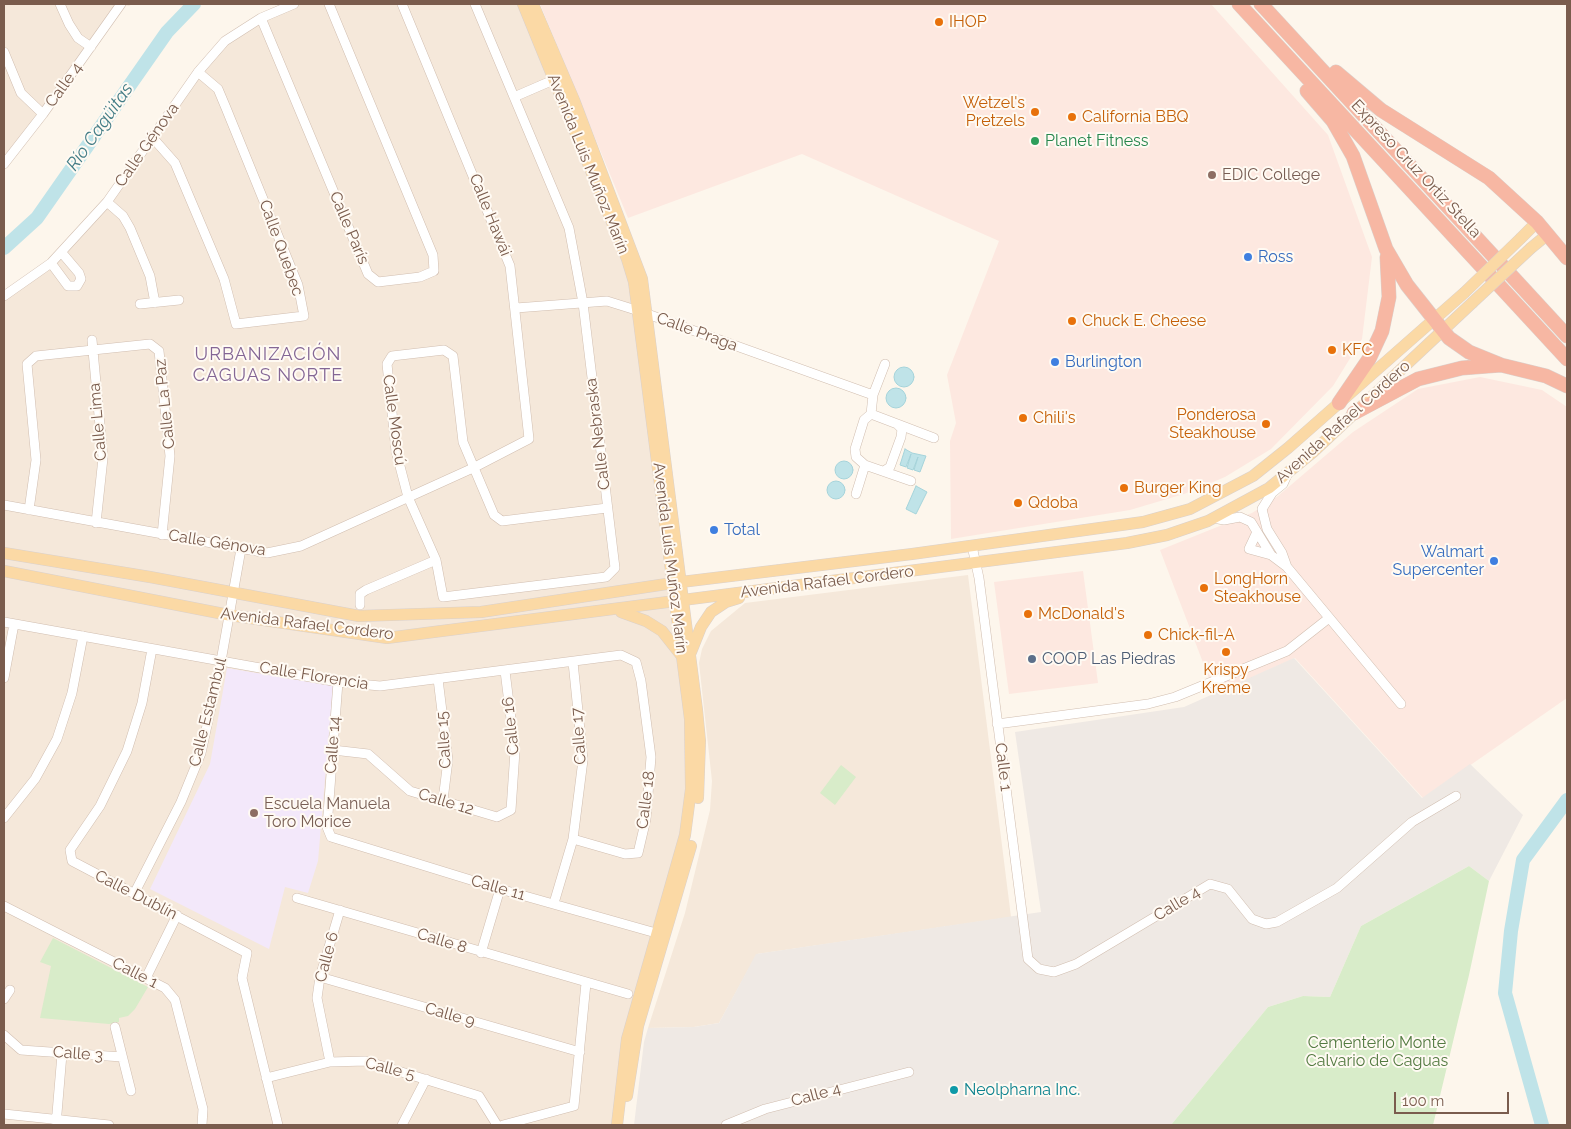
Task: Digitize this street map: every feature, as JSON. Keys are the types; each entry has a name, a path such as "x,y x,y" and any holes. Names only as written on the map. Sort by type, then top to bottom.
{"highway":[{"name":"Expreso Cruz Ortiz Stella","path":"1239,4 1567,358"},
{"name":"Expreso Cruz Ortiz Stella","path":"1261,4 1567,336"},
{"path":"1292,36 1326,62 1347,83 1381,110 1489,178 1537,222 1567,258"},
{"path":"1278,46 1300,83 1343,137 1363,178 1386,249 1407,286 1432,319 1442,330 1469,352 1501,365 1546,376 1567,386"},
{"path":"1340,402 1369,359 1385,319 1389,298 1386,249"},
{"path":"1354,413 1418,379 1462,368 1501,365"}],"main road":[{"name":"Avenida Luis Muñoz Marín","path":"523,4 559,78"},
{"name":"Avenida Luis Muñoz Marín","path":"533,4 627,259 643,312 687,655 691,741 690,804 683,850 638,1026 631,1066 625,1125"},
{"name":"Avenida Rafael Cordero","path":"4,553 234,592 359,616 481,612 678,582 972,546 1143,522 1190,509 1253,476 1464,293 1537,222"},
{"name":"Avenida Rafael Cordero","path":"4,572 229,615 387,638 976,564 1127,543 1167,535 1213,518 1269,488 1288,473 1548,234"},
{"path":"614,610 634,615 662,631 687,655 701,627 712,612 726,602 766,590"},
{"name":"Avenida Luis Muñoz Marín","path":"617,1125 627,1040 661,934"}],"street":[{"path":"60,4 78,38 91,47"},
{"name":"Calle 4","path":"4,164 43,114 121,4"},
{"name":"Calle Génova","path":"4,296 62,253 107,202 198,72 225,41 261,18 294,4"},
{"name":"Calle París","path":"261,18 368,274 378,282 420,277 434,271 433,255 329,4"},
{"name":"Calle Hawái","path":"402,4 510,266 529,439"},
{"name":"Calle Nebraska","path":"436,560 443,597 606,577 615,568 583,303 569,228 475,4"},
{"path":"4,52 21,93 43,114"},
{"name":"Calle Quebec","path":"152,137 175,163 224,279 236,324 304,316 298,285 218,89 198,72"},
{"path":"514,97 559,78"},
{"path":"107,202 124,216 130,228 150,276 154,303"},
{"path":"51,263 68,286 77,286 81,280 79,274 62,253"},
{"path":"140,304 179,300"},
{"name":"Calle Praga","path":"516,308 607,301 643,312 873,395"},
{"path":"92,340 92,351"},
{"name":"Calle La Paz","path":"29,510 36,460 27,364 36,356 150,344 159,351 170,456 162,534"},
{"name":"Calle Moscú","path":"436,560 408,497 396,451 387,364 392,356 444,350 453,356 463,442 472,468"},
{"name":"Calle Lima","path":"92,351 103,458 96,523"},
{"path":"885,364 873,395 871,414 864,420 855,449 856,457 865,465 910,481"},
{"path":"871,414 934,438"},
{"path":"884,471 890,467 901,437 902,429 897,424"},
{"name":"Calle Génova","path":"4,505 267,553 302,546 472,468 529,439"},
{"path":"856,494 865,465"},
{"path":"472,468 494,515 502,521 607,508"},
{"path":"1287,567 1282,553 1267,529 1262,510 1272,493 1283,484 1288,473"},
{"path":"1213,518 1224,520 1240,517 1251,522 1271,554 1287,567 1401,704"},
{"path":"1257,532 1249,549 1271,554"},
{"name":"Calle 1","path":"972,546 976,564 1028,959 1039,969 1054,972"},
{"name":"Calle Estambul","path":"134,894 181,802 201,753 221,661 241,549"},
{"path":"360,605 360,594 366,590 436,560"},
{"path":"997,724 1148,704 1174,697 1287,651 1329,618"},
{"name":"Calle Florencia","path":"4,622 338,682 380,686 621,655 636,662 641,681"},
{"path":"4,678 14,624"},
{"path":"4,818 35,779 56,738 72,693 83,636"},
{"name":"Calle Dublín","path":"152,648 142,703 127,751 100,806 70,850 72,861 247,953 242,978 278,1125"},
{"name":"Calle 17","path":"554,903 573,839 583,760 573,662"},
{"name":"Calle 16","path":"505,671 515,751 511,810"},
{"name":"Calle 15","path":"438,679 448,760 443,800"},
{"name":"Calle 18","path":"573,839 625,854 638,853 646,819 651,757 641,681"},
{"name":"Calle 14","path":"331,837 327,827 338,682"},
{"name":"Calle 12","path":"333,750 368,754 410,791 497,817 511,810"},
{"name":"Calle 4","path":"1054,972 1076,964 1210,884 1228,889 1252,919 1266,924 1278,922 1337,888 1412,822 1456,796"},
{"name":"Calle 11","path":"331,837 500,889 661,934"},
{"path":"480,953 500,889"},
{"name":"Calle 8","path":"297,898 480,953 628,994"},
{"name":"Calle 1","path":"4,906 146,978 164,988 175,1000 203,1109 202,1125"},
{"name":"Calle 6","path":"330,1062 316,998 320,977 340,910"},
{"path":"146,978 177,915"},
{"name":"Calle 9","path":"320,977 580,1052"},
{"path":"502,1125 574,1106 586,983"},
{"path":"4,999 10,990"},
{"path":"116,1027 122,1057"},
{"name":"Calle 3","path":"4,1035 21,1050 122,1057 131,1091"},
{"path":"56,1123 62,1054"},
{"name":"Calle 5","path":"266,1078 330,1062 366,1061 479,1096 497,1125"},
{"name":"Calle 4","path":"726,1125 765,1109 909,1072"},
{"path":"402,1125 426,1079"},
{"path":"4,1114 56,1123 110,1125"}],"shaded area":[{"path":"4,4 132,4 129,6 121,5 4,165"},
{"name":"URBANIZACIÓN CAGUAS NORTE","path":"296,4 526,4 635,273 677,590 692,817 634,1028 620,1125 4,1125 4,296 29,280 107,201 198,71 241,27"},
{"path":"540,4 1211,4 1328,135 1372,257 1362,339 1333,386 1271,449 1225,477 1184,494 1130,510 951,539 950,441 956,423 947,375 999,241 802,154 628,218"},
{"path":"1480,377 1542,390 1567,407 1567,698 1423,798 1295,658 1215,694 1160,550 1252,513 1278,496 1353,432 1418,389"},
{"path":"1083,571 1098,683 1009,694 994,582"},
{"path":"968,575 1011,917 757,954 719,1023 694,1027 648,1028 685,913 710,810 712,781 699,663 702,649 711,631 745,603"},
{"path":"1294,658 1422,798 1470,764 1523,815 1489,881 1469,866 1361,926 1330,997 1303,996 1268,1007 1171,1125 634,1125 644,1042 648,1028 694,1027 719,1023 756,954 1041,912 1015,732 1184,707"},
{"name":"Escuela Manuela Toro Morice","path":"227,668 333,686 318,861 308,893 285,887 269,949 150,889 210,764"}],"green space":[{"path":"841,765 856,777 835,805 820,793"},
{"name":"Cementerio Monte Calvario de Caguas","path":"1469,866 1489,881 1469,975 1433,1125 1171,1125 1268,1007 1303,996 1330,997 1361,926"},
{"path":"53,938 148,987 135,1009 128,1016 119,1018 119,1022 109,1024 40,1018 51,966 40,962"}],"water":[{"path":"904,367 911,370 914,377 911,384 904,387 897,384 894,377 897,370"},
{"path":"896,388 903,391 906,398 903,405 896,408 889,405 886,398 889,391"},
{"path":"905,449 912,453 926,456 920,472 914,470 918,457 913,470 907,468 911,454 906,467 900,465"},
{"path":"844,461 850,464 853,470 850,476 844,479 838,476 835,470 838,464"},
{"path":"836,481 842,484 845,490 842,496 836,499 830,496 827,490 830,484"},
{"path":"916,486 927,492 916,514 906,509"}],"waterway":[{"name":"Río Cagüitas","path":"4,248 37,218 167,32 194,4"},
{"path":"1542,1125 1505,993 1511,931 1523,860 1567,800"}],"place":[{"name":"IHOP","path":"939,22"},
{"name":"Wetzel's Pretzels","path":"1035,112"},
{"name":"California BBQ","path":"1072,117"},
{"name":"Planet Fitness","path":"1035,141"},
{"name":"EDIC College","path":"1212,175"},
{"name":"Ross","path":"1248,257"},
{"name":"Chuck E. Cheese","path":"1072,321"},
{"name":"KFC","path":"1332,350"},
{"name":"Burlington","path":"1055,362"},
{"name":"Chili's","path":"1023,418"},
{"name":"Ponderosa Steakhouse","path":"1266,424"},
{"name":"Burger King","path":"1124,488"},
{"name":"Qdoba","path":"1018,503"},
{"name":"Total","path":"714,530"},
{"name":"Walmart Supercenter","path":"1494,561"},
{"name":"LongHorn Steakhouse","path":"1204,588"},
{"name":"McDonald's","path":"1028,614"},
{"name":"Chick-fil-A","path":"1148,635"},
{"name":"Krispy Kreme","path":"1226,652"},
{"name":"COOP Las Piedras","path":"1032,659"},
{"name":"Escuela Manuela Toro Morice","path":"254,813"},
{"name":"Neolpharna Inc.","path":"954,1090"}],"district":[{"name":"URBANIZACIÓN CAGUAS NORTE","path":"268,365"}]}
